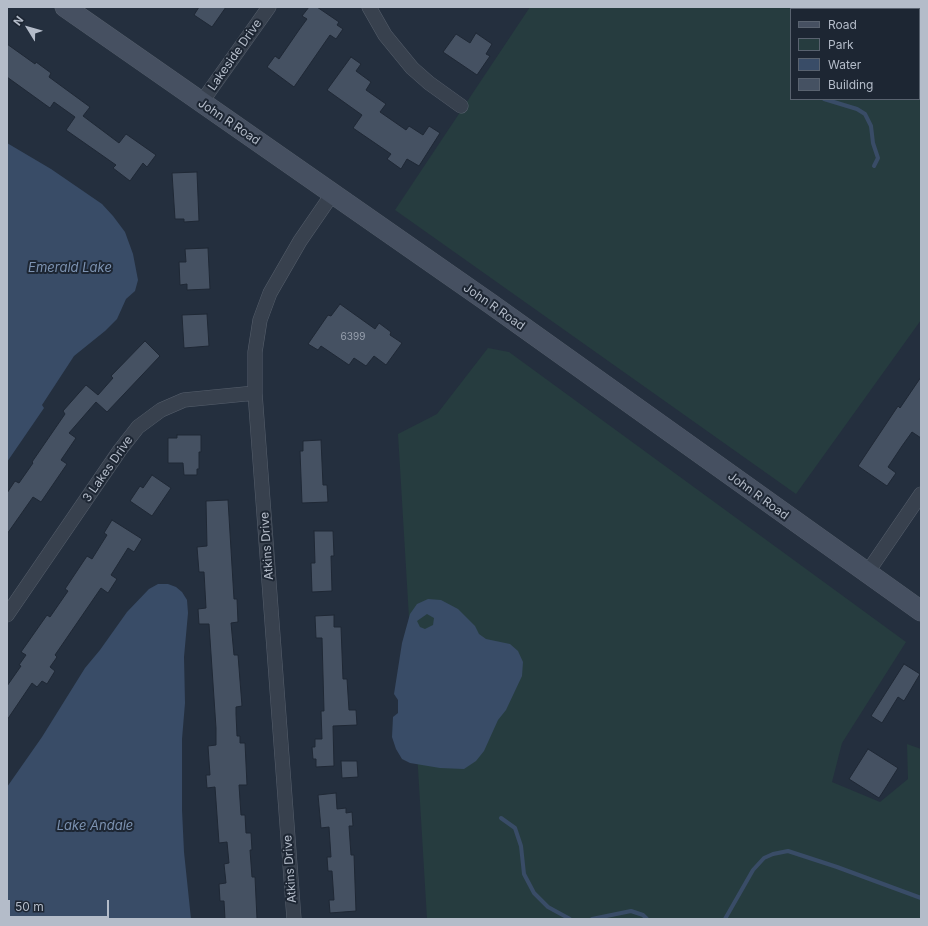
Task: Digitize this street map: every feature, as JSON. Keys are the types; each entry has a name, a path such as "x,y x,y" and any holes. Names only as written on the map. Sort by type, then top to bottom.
{"main road":[{"name":"John R Road","path":"65,7 201,103 333,193 921,611"}],"street":[{"name":"Lakeside Drive","path":"201,103 269,7"},
{"path":"369,7 385,35 412,68 429,83 461,106"},
{"name":"Atkins Drive","path":"294,919 255,393 255,352 260,320 264,307 286,264 333,193"},
{"name":"3 Lakes Drive","path":"7,616 120,450 138,427 160,410 184,400 255,393"},
{"path":"867,573 921,494"}],"green space":[{"path":"530,7 921,7 921,320 796,494 395,210"},
{"path":"488,348 509,352 906,642 842,743 832,782 880,802 908,779 907,744 921,749 921,919 427,919 398,434 437,414"}],"water":[{"name":"Emerald Lake","path":"7,143 51,169 102,204 125,232 133,254 138,280 135,291 126,299 117,319 105,331 74,356 42,405 44,408 7,462"},
{"name":"Lake Andale","path":"158,584 168,584 176,587 182,592 187,600 188,613 184,657 185,703 182,739 182,810 184,852 191,919 7,919 7,787 42,737 85,668 127,612 149,589"},
{"path":"428,599 441,600 458,609 475,626 479,634 486,639 510,644 518,651 523,662 522,676 506,710 498,720 484,751 476,761 464,769 440,768 410,763 402,759 396,749 392,737 393,717 398,713 398,700 394,694 402,643 410,614 417,604","holes":["427,614 434,618 433,625 425,629 420,627 417,621"]}],"building":[{"path":"199,7 226,7 212,27 194,15"},
{"path":"309,7 317,7 339,22 337,25 343,29 336,39 330,35 294,87 267,67 275,56 279,59 307,19 302,16"},
{"path":"476,33 492,44 486,54 490,56 477,75 443,52 456,34 470,43"},
{"path":"7,44 35,64 36,62 51,73 49,77 90,107 83,116 119,143 126,134 156,155 147,167 143,163 130,181 113,168 116,165 66,130 75,117 54,102 50,108 7,77"},
{"path":"351,57 361,64 356,71 371,82 366,90 386,104 380,112 406,130 409,126 423,135 429,126 440,133 419,166 407,159 401,169 387,159 391,154 353,128 362,115 327,90"},
{"path":"197,172 199,221 184,222 184,219 175,219 172,173"},
{"path":"208,248 210,289 187,290 187,284 180,285 179,262 186,262 185,249"},
{"path":"340,304 375,329 379,323 391,332 390,335 402,343 386,365 374,356 366,366 354,358 349,365 321,346 318,350 308,344 328,315 331,316"},
{"path":"207,314 209,346 184,348 182,315"},
{"path":"145,341 160,356 107,412 96,402 69,433 76,438 61,460 67,464 41,502 33,497 7,534 7,493 15,481 19,483 33,463 32,462 65,414 63,411 86,385 98,395 113,378 111,376"},
{"path":"921,377 921,438 912,432 902,446 888,467 896,473 887,486 858,466 898,406 900,408"},
{"path":"177,435 201,435 201,452 199,452 199,469 197,469 197,475 184,475 183,463 168,463 168,438 177,438"},
{"path":"321,440 323,485 327,485 328,502 302,503 300,451 303,451 303,441"},
{"path":"152,475 171,488 152,516 130,501 140,486 143,488"},
{"path":"228,500 234,599 237,599 238,622 231,623 234,655 238,655 242,706 236,707 237,736 240,736 240,743 245,743 247,785 239,785 241,815 245,815 246,833 251,833 252,850 250,850 252,877 255,877 257,919 225,919 224,901 220,901 219,884 226,883 224,864 229,863 227,842 219,843 215,787 207,788 206,775 210,775 208,746 216,745 216,728 209,624 199,624 198,609 206,608 204,572 199,572 197,547 207,546 206,501"},
{"path":"112,520 142,539 134,552 128,548 111,575 117,579 108,593 101,588 55,655 57,657 50,667 55,671 47,684 42,681 37,687 32,683 7,720 7,686 21,666 19,665 26,655 21,652 47,615 50,617 68,591 65,589 87,556 92,559 107,535 104,533"},
{"path":"314,531 333,531 334,556 331,556 332,591 312,592 311,563 315,563"},
{"path":"334,615 334,627 341,627 343,679 347,679 349,710 356,710 357,725 333,726 334,766 316,767 316,759 313,759 312,747 315,747 315,739 322,739 321,711 324,711 322,638 316,638 315,616"},
{"path":"904,664 920,674 904,701 898,697 882,723 871,716"},
{"path":"868,749 898,768 879,798 849,779"},
{"path":"341,761 357,761 358,777 342,778"},
{"path":"336,793 337,809 346,808 346,813 352,812 353,826 349,826 351,855 354,855 356,911 330,913 329,900 334,900 332,871 328,871 327,857 331,857 329,827 321,828 318,795"}],"waterway":[{"path":"827,100 857,109 865,114 871,126 873,143 878,158 874,166"},
{"path":"501,818 515,828 521,846 524,874 534,893 548,907 570,919"},
{"path":"725,919 753,870 764,858 773,854 788,851 837,867 921,898"},
{"path":"592,919 631,911 643,915 647,919"}]}
